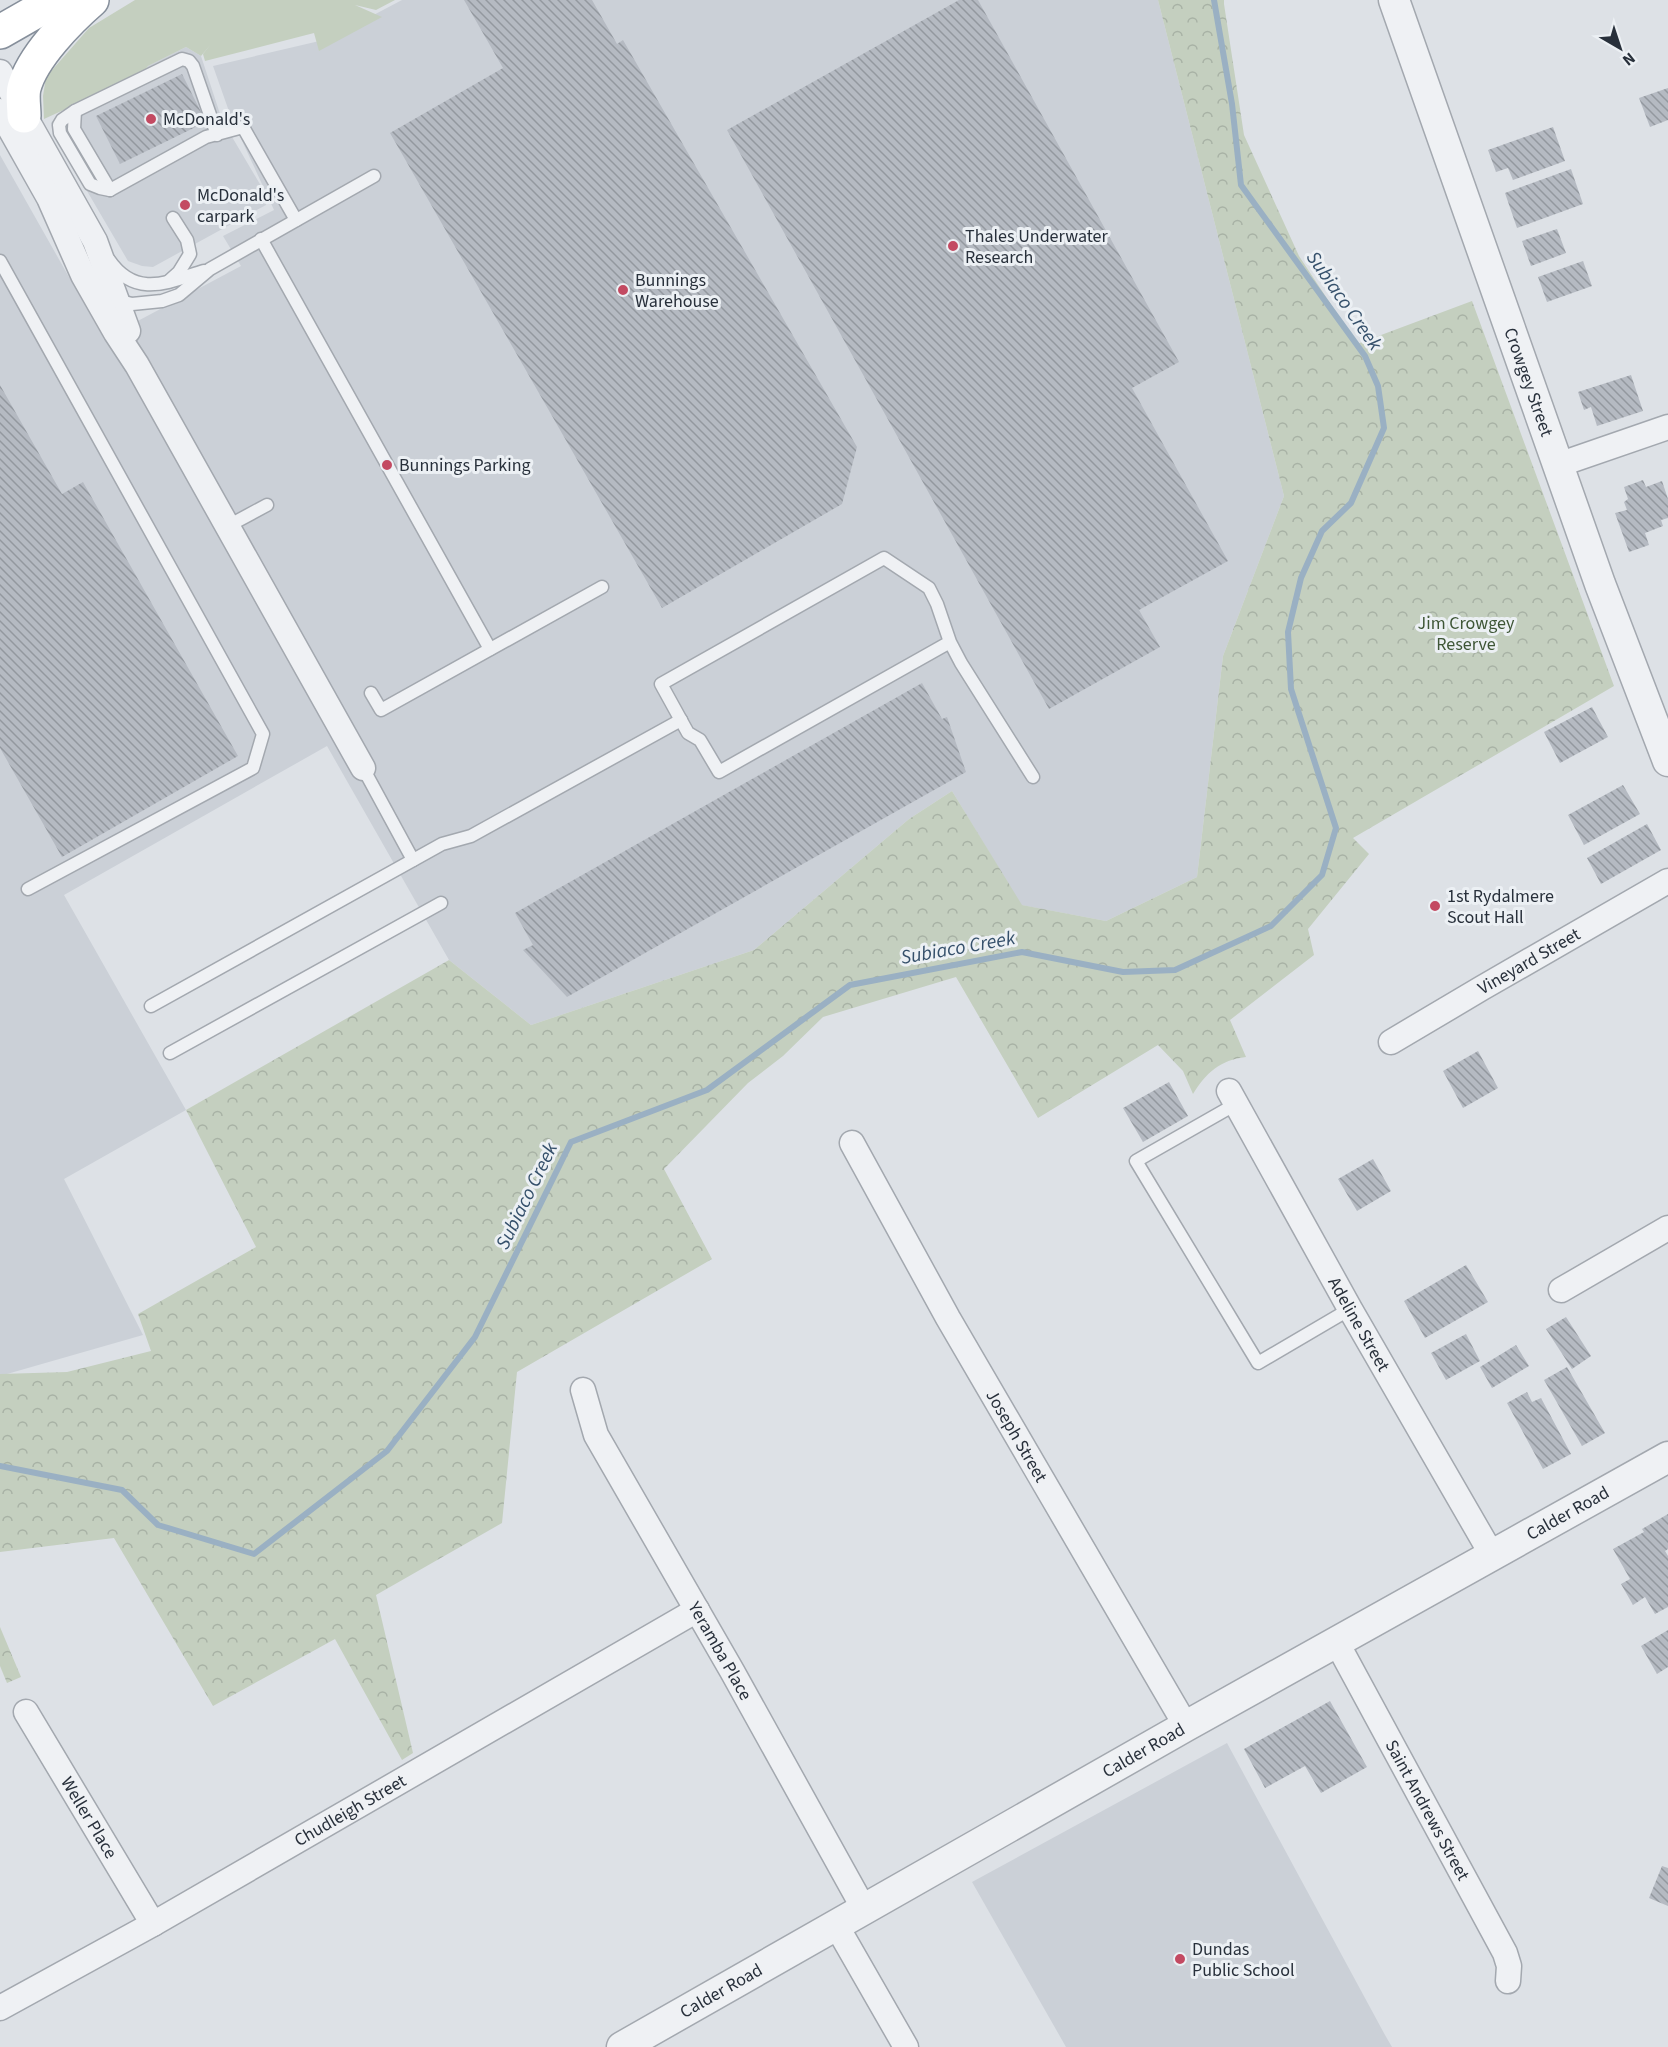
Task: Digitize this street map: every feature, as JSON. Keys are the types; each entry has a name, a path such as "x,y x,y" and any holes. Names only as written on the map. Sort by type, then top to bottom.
{"highway":[{"path":"0,32 56,0"},
{"path":"12,114 24,90 31,68 73,17 92,0"}],"street":[{"name":"Crowgey Street","path":"1394,0 1600,584 1668,761"},
{"path":"0,72 12,114 83,275 137,365 363,768"},
{"path":"12,114 95,241 132,341 137,365"},
{"path":"1558,465 1668,427"},
{"name":"Vineyard Street","path":"1391,1042 1668,881"},
{"name":"Adeline Street","path":"1233,1097 1350,1309 1492,1555"},
{"name":"Joseph Street","path":"852,1143 948,1318 1186,1726"},
{"path":"1561,1290 1668,1228"},
{"name":"Yeramba Place","path":"584,1390 596,1435 864,1909"},
{"name":"Calder Road","path":"622,2047 1186,1726 1668,1457"},
{"name":"Chudleigh Street","path":"0,2008 153,1924 697,1610"},
{"name":"Saint Andrews Street","path":"1337,1643 1505,1953 1509,1966 1508,1981"},
{"name":"Weller Place","path":"26,1712 153,1924"},
{"path":"836,1925 906,2047"}],"lane":[{"path":"217,135 194,66 182,58 75,111 59,125 60,133 90,184 110,190 206,137 217,135 243,127 296,220"},
{"path":"83,275 100,291 117,300 132,304 162,301 179,295 210,269 374,176"},
{"path":"169,281 179,272 190,254 188,240 173,218"},
{"path":"261,239 490,649"},
{"path":"95,241 114,268 126,277 146,285 158,285 210,269"},
{"path":"0,261 263,734 253,768 28,889"},
{"path":"228,526 267,505"},
{"path":"950,642 719,772 700,740 688,733 660,684 884,558 929,588 950,642 1033,777"},
{"path":"371,693 381,710 602,587"},
{"path":"151,1006 442,844 471,836 681,720"},
{"path":"363,768 413,860"},
{"path":"170,1053 441,903"},
{"path":"1233,1097 1136,1161 1258,1363 1350,1309"}],"shaded area":[{"path":"402,0 1158,0 1284,496 1223,656 1197,877 1106,921 1021,905 952,791 909,819 754,950 531,1025 449,960 327,746 64,895 186,1110 64,1179 143,1335 0,1376 0,155 104,339 241,266 223,236 274,210 231,117 213,66 328,39"},
{"path":"186,47 201,56 222,120 267,196 266,205 153,267 142,266 128,261 51,123 58,114 142,74 148,66"},
{"name":"Dundas Public School","path":"1227,1743 1392,2047 1066,2047 972,1882"}],"green space":[{"path":"135,0 395,0 376,10 355,5 382,17 319,51 314,33 205,61 203,54 211,44 201,56 186,47 148,66 142,74 44,119 43,96 46,77 89,28"},
{"name":"Jim Crowgey Reserve","path":"1158,0 1224,0 1244,135 1299,256 1357,344 1472,301 1614,686 1353,838 1369,854 1308,929 1314,955 1230,1020 1246,1057 1221,1064 1203,1080 1193,1094 1183,1071 1158,1045 1038,1118 956,977 823,1017 783,1056 748,1083 664,1169 712,1259 517,1372 502,1523 376,1595 413,1753 402,1760 335,1639 213,1706 114,1538 0,1552 0,1374 67,1372 151,1351 138,1314 256,1247 186,1110 449,960 531,1025 754,950 909,819 952,791 1022,905 1106,921 1197,877 1223,656 1284,496"},
{"path":"0,1627 21,1677 7,1683 0,1666"}],"building":[{"name":"Bunnings Warehouse","path":"464,0 592,0 617,44 623,40 857,447 842,504 662,608 390,133 503,68"},
{"name":"Thales Underwater Research","path":"959,0 978,0 1179,362 1132,388 1228,561 1139,610 1160,647 1049,709 727,130"},
{"name":"McDonald's","path":"182,74 206,122 120,164 96,116"},
{"path":"1668,88 1668,120 1650,127 1639,98"},
{"path":"1553,127 1565,161 1513,180 1508,168 1496,172 1488,150"},
{"path":"1571,169 1583,204 1517,228 1505,193"},
{"path":"1557,229 1566,253 1531,266 1522,241"},
{"path":"1583,261 1592,286 1547,302 1538,277"},
{"path":"1631,375 1643,411 1597,426 1591,407 1584,410 1578,392"},
{"path":"0,385 62,494 83,482 238,756 62,857 0,748"},
{"path":"1643,480 1646,487 1662,481 1668,499 1668,518 1661,520 1663,526 1645,533 1649,545 1629,552 1615,513 1627,510 1624,502 1628,499 1624,487"},
{"path":"922,683 942,719 947,717 966,772 567,997 523,950 533,945 515,913"},
{"path":"1592,707 1608,737 1560,763 1544,732"},
{"path":"1623,785 1640,814 1584,845 1568,815"},
{"path":"1647,824 1661,850 1601,884 1587,858"},
{"path":"1478,1051 1498,1088 1463,1108 1443,1071"},
{"path":"1169,1082 1188,1116 1143,1142 1123,1108"},
{"path":"1373,1159 1391,1191 1357,1211 1338,1179"},
{"path":"1466,1265 1488,1302 1425,1338 1404,1301"},
{"path":"1566,1317 1591,1356 1572,1369 1546,1329"},
{"path":"1466,1334 1480,1361 1446,1380 1431,1353"},
{"path":"1516,1345 1529,1366 1492,1388 1480,1367"},
{"path":"1567,1367 1605,1433 1582,1446 1544,1380"},
{"path":"1527,1392 1532,1402 1541,1398 1571,1454 1543,1469 1507,1403"},
{"path":"1668,1514 1668,1549 1665,1551 1668,1556 1668,1607 1655,1614 1645,1597 1633,1605 1621,1584 1630,1579 1613,1549 1644,1532 1642,1529"},
{"path":"1668,1630 1668,1667 1657,1674 1641,1646"},
{"path":"1330,1701 1367,1767 1321,1793 1305,1766 1265,1788 1244,1749"},
{"path":"1662,1866 1668,1868 1668,1906 1649,1898"}],"waterway":[{"name":"Subiaco Creek","path":"0,1466 122,1490 158,1525 254,1554 387,1451 475,1337 571,1142 707,1090 850,985 1022,952 1123,972 1175,970 1271,926 1322,875 1336,828 1291,689 1288,632 1301,578 1322,531 1351,503 1384,428 1378,386 1365,356 1241,185 1232,104 1214,0"}],"place":[{"name":"McDonald's","path":"151,119"},
{"name":"McDonald's carpark","path":"185,205"},
{"name":"Thales Underwater Research","path":"953,246"},
{"name":"Bunnings Warehouse","path":"623,290"},
{"name":"Bunnings Parking","path":"387,465"},
{"name":"1st Rydalmere Scout Hall","path":"1435,906"},
{"name":"Dundas Public School","path":"1180,1959"}]}
